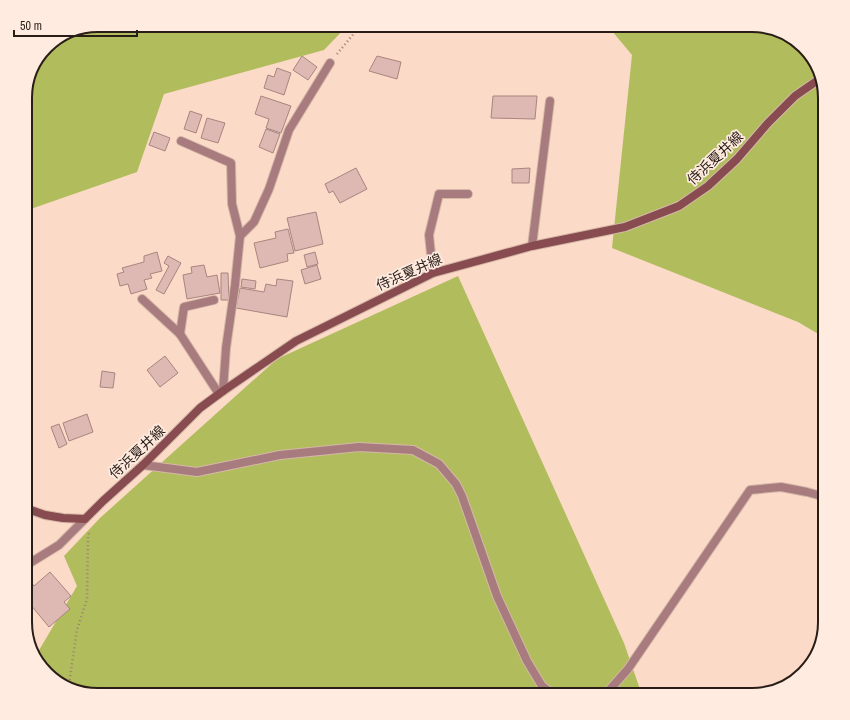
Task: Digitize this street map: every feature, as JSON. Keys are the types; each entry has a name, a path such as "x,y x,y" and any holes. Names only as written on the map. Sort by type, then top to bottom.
{"main road":[{"name":"侍浜夏井線","path":"85,519 143,465 200,408 296,340 433,273 532,246 625,228 678,206 708,186 737,159 768,123 795,96 816,82"},
{"path":"32,510 45,515 63,518 85,519"}],"street":[{"path":"240,236 254,222 269,189 289,130 330,63"},
{"path":"532,246 550,101"},
{"path":"181,141 232,163 232,204 240,236 221,392"},
{"path":"433,273 429,235 439,194 468,194"},
{"path":"142,299 180,334 221,392"},
{"path":"180,334 184,307 214,300"},
{"path":"143,465 197,472 280,455 359,447 413,450 439,464 456,484 462,496 498,596 527,661 545,688"},
{"path":"611,688 628,669 750,490 781,487 818,495"},
{"path":"32,562 59,546 85,519"}],"path":[{"path":"330,63 355,32"},
{"path":"69,681 77,630 86,599 88,537 90,530"}],"green space":[{"path":"98,32 341,32 324,50 164,94 137,172 32,209 32,93 34,81 39,69 54,48 77,35"},
{"path":"613,32 765,33 778,37 796,48 809,65 817,85 818,98 818,334 798,322 612,248 632,55"},
{"path":"458,276 624,643 640,688 98,688 85,687 72,683 54,672 39,651 77,586 64,556 100,518 277,359"}],"building":[{"path":"302,56 317,67 308,80 293,70"},
{"path":"377,56 401,62 397,79 369,71"},
{"path":"277,68 291,73 284,95 264,88 268,75 274,77"},
{"path":"261,96 291,106 281,133 266,128 269,119 255,114"},
{"path":"493,96 537,96 535,119 491,118"},
{"path":"190,111 202,115 196,133 184,129"},
{"path":"207,118 225,123 218,143 201,138"},
{"path":"266,129 280,134 273,153 259,147"},
{"path":"154,132 170,138 165,151 149,145"},
{"path":"356,168 367,189 340,203 333,191 329,193 325,184"},
{"path":"530,168 529,183 512,183 512,169"},
{"path":"316,212 323,244 295,251 287,218"},
{"path":"288,229 294,253 287,254 288,261 260,268 254,243 276,238 275,232"},
{"path":"157,252 162,271 150,274 152,278 144,280 147,289 131,294 128,284 120,286 117,274 124,272 122,268 144,262 144,256"},
{"path":"315,252 318,264 307,267 304,255"},
{"path":"168,256 181,263 164,294 156,290 169,266 164,263"},
{"path":"204,265 207,277 217,275 220,293 187,299 183,275 192,273 191,267"},
{"path":"317,265 321,279 305,284 301,270"},
{"path":"221,273 228,273 229,300 221,300"},
{"path":"242,279 256,281 255,289 241,287"},
{"path":"277,279 293,281 287,317 236,308 240,288 264,292 266,284 276,286"},
{"path":"165,356 178,373 160,387 147,370"},
{"path":"102,371 115,373 113,388 100,387"},
{"path":"87,414 93,432 69,441 63,423"},
{"path":"59,424 67,444 59,448 51,427"},
{"path":"50,572 71,596 64,602 70,609 49,627 32,606 32,583 34,586"}]}
